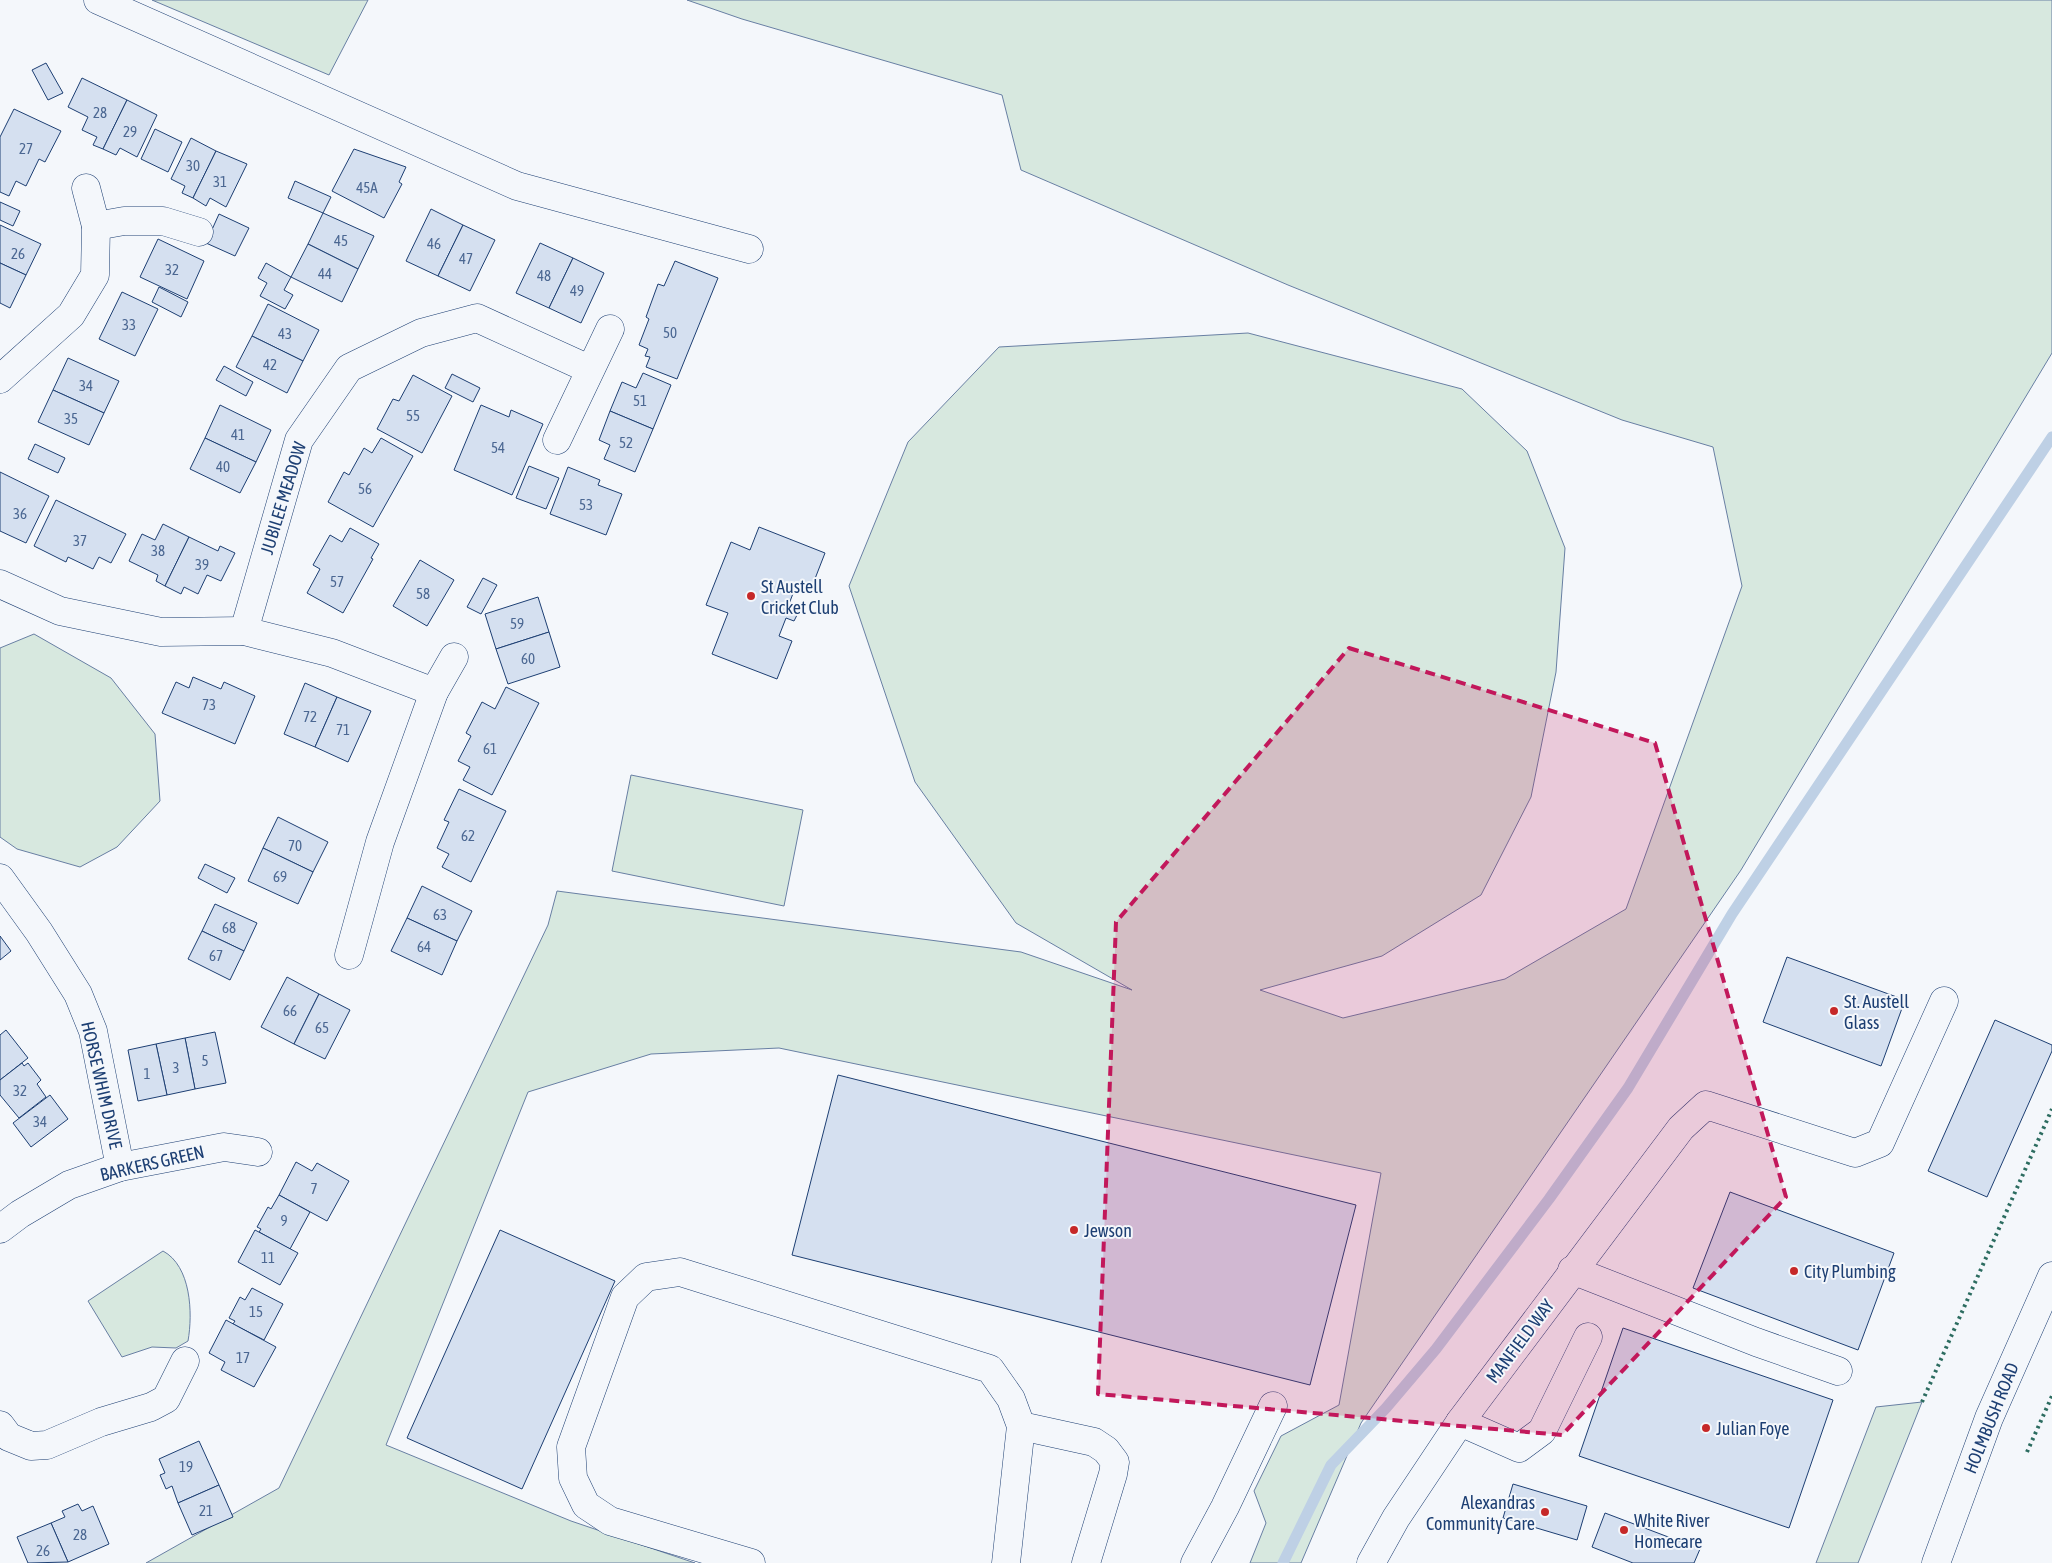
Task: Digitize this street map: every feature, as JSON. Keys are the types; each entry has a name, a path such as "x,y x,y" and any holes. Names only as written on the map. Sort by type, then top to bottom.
{"main road":[{"path":"98,0 517,186 749,250"},
{"path":"0,379 71,315 95,275 96,226 86,188"},
{"path":"96,226 124,221 163,222 199,232"},
{"name":"JUBILEE MEADOW","path":"244,631 299,440 349,368 421,333 477,318 589,369"},
{"path":"557,440 589,369 610,329"},
{"path":"0,584 60,611 161,632 244,631 332,653 434,692"},
{"path":"349,955 380,842 434,692 454,657"},
{"name":"HORSE WHIM DRIVE","path":"0,878 39,932 78,994 93,1031 120,1167"},
{"name":"MANFIELD WAY","path":"1371,1563 1396,1518 1460,1422 1572,1270 1681,1128 1706,1105 1854,1153 1880,1143 1944,1001"},
{"name":"BARKERS GREEN","path":"0,1230 20,1214 69,1185 120,1167 224,1147 258,1152"},
{"path":"1572,1270 1838,1371"},
{"path":"751,1563 610,1521 586,1505 573,1478 571,1447 625,1297 646,1277 680,1272 990,1369 1011,1399 1021,1426 1006,1563"},
{"name":"HOLMBUSH ROAD","path":"1936,1563 1989,1418 2052,1276"},
{"path":"1460,1422 1519,1448 1542,1431 1588,1337"},
{"path":"0,1425 9,1437 31,1446 47,1445 101,1422 151,1407 166,1399 185,1361"},
{"path":"1195,1563 1225,1507 1273,1406"},
{"path":"1021,1426 1094,1442 1106,1450 1115,1462 1086,1563"}],"highlighted area":[{"path":"1349,648 1655,743 1786,1197 1562,1435 1098,1394 1116,922"}],"shaded area":[{"path":"152,0 368,0 329,75"},
{"path":"687,0 2052,0 2052,353 1741,870 1361,1423 1301,1563 1250,1563 1266,1523 1254,1491 1281,1436 1339,1405 1381,1173 779,1048 651,1054 528,1092 386,1445 571,1521 695,1563 146,1563 279,1488 548,925 557,891 1021,952 1132,990 1016,923 915,782 849,586 908,442 999,347 1248,333 1462,389 1527,451 1565,548 1556,672 1531,797 1481,895 1382,956 1260,990 1343,1018 1505,979 1626,909 1742,586 1713,447 1622,420 1288,285 1021,170 1002,95 742,19"},
{"path":"34,634 111,678 155,734 160,801 117,847 80,867 17,849 0,837 0,648"},
{"path":"631,775 803,810 784,906 612,871"},
{"path":"163,1251 172,1258 185,1279 190,1304 188,1341 176,1348 152,1347 122,1357 88,1301"},
{"path":"1922,1402 1858,1563 1816,1563 1876,1407"}],"building":[{"path":"46,63 63,93 48,100 32,70"},
{"path":"82,78 127,100 103,149 93,145 97,137 82,130 88,117 68,107"},
{"path":"127,100 157,115 137,157 120,148 116,155 103,149"},
{"path":"14,109 61,131 45,162 39,159 26,186 16,181 9,196 0,192 0,137"},
{"path":"155,129 182,142 168,172 141,159"},
{"path":"191,138 216,151 193,198 182,193 185,186 171,179"},
{"path":"354,149 406,167 399,182 402,184 384,218 332,191"},
{"path":"216,151 247,164 226,207 210,198 206,206 193,198"},
{"path":"295,181 331,197 323,213 288,198"},
{"path":"0,202 20,211 13,226 0,220"},
{"path":"431,209 463,225 438,276 406,261"},
{"path":"323,213 374,236 358,269 308,244"},
{"path":"219,214 249,228 235,256 206,243"},
{"path":"0,225 41,244 26,275 0,263"},
{"path":"463,225 495,240 470,291 438,276"},
{"path":"158,239 204,261 187,299 140,277"},
{"path":"540,243 573,258 549,308 516,293"},
{"path":"308,244 358,269 342,302 291,277"},
{"path":"573,258 604,273 581,323 549,308"},
{"path":"675,261 718,278 677,379 646,367 650,357 645,356 648,349 639,345 649,319 646,317 658,284 664,286"},
{"path":"0,263 26,275 10,308 0,303"},
{"path":"266,263 291,277 284,290 293,295 285,309 260,296 267,283 258,278"},
{"path":"159,287 188,302 181,317 152,302"},
{"path":"122,292 158,309 135,356 99,339"},
{"path":"268,304 319,330 303,361 252,336"},
{"path":"252,336 303,361 287,393 236,367"},
{"path":"68,358 119,381 104,413 53,390"},
{"path":"224,366 253,382 246,396 216,380"},
{"path":"643,373 671,385 653,429 610,411 622,382 636,388"},
{"path":"452,374 480,388 473,402 445,388"},
{"path":"413,375 452,396 422,453 377,429 393,399 399,401"},
{"path":"53,390 104,413 89,445 38,422"},
{"path":"220,405 271,430 256,462 205,438"},
{"path":"481,405 509,417 511,410 543,424 512,495 454,470"},
{"path":"610,411 653,429 635,472 604,459 610,445 599,440"},
{"path":"205,438 256,462 240,493 190,469"},
{"path":"381,438 413,456 373,527 328,502 344,472 349,475 364,448 372,453"},
{"path":"35,444 65,458 58,473 28,459"},
{"path":"529,466 559,478 546,509 516,498"},
{"path":"568,467 600,480 598,485 622,494 606,535 550,514"},
{"path":"0,472 49,496 26,543 0,531"},
{"path":"56,500 126,534 111,563 99,557 93,569 68,557 66,562 34,546"},
{"path":"163,524 189,537 165,586 156,581 158,575 129,561 142,534 155,540"},
{"name":"St Austell Cricket Club","path":"759,527 825,553 811,589 797,583 789,604 800,609 794,621 786,618 779,636 792,641 777,679 712,654 728,613 706,605 731,542 750,550"},
{"path":"350,528 379,544 371,558 373,559 343,613 307,593 320,569 313,565 330,535 342,542"},
{"path":"189,537 218,551 220,546 235,553 221,581 207,575 198,594 184,587 181,594 165,586"},
{"path":"420,560 454,580 427,626 393,606"},
{"path":"483,578 497,585 481,614 467,607"},
{"path":"538,597 549,632 496,649 485,614"},
{"path":"549,632 560,667 508,684 496,649"},
{"path":"193,677 221,689 224,682 255,696 235,744 162,713 176,682 189,688"},
{"path":"305,683 337,697 315,747 284,734"},
{"path":"506,687 539,703 492,795 463,780 470,767 458,761 471,736 466,733 482,702 495,709"},
{"path":"337,697 371,711 348,762 315,747"},
{"path":"459,789 506,811 471,882 442,867 449,854 437,848 449,822 444,820"},
{"path":"278,817 328,842 313,872 263,848"},
{"path":"263,848 313,872 298,904 248,881"},
{"path":"205,864 235,878 227,893 198,878"},
{"path":"422,886 472,911 457,941 407,918"},
{"path":"215,904 257,923 244,951 202,931"},
{"path":"407,918 457,941 442,975 391,951"},
{"path":"202,931 244,951 230,980 188,959"},
{"path":"0,936 11,951 0,960"},
{"name":"St. Austell Glass","path":"1787,957 1905,1000 1881,1066 1763,1022"},
{"path":"287,977 319,994 294,1044 261,1027"},
{"path":"319,994 350,1010 325,1059 294,1044"},
{"path":"1995,1020 2052,1045 2052,1051 1987,1197 1928,1171"},
{"path":"6,1030 28,1058 0,1080 0,1035"},
{"path":"215,1032 226,1083 195,1089 185,1038"},
{"path":"185,1038 195,1089 167,1095 156,1044"},
{"path":"156,1044 167,1095 138,1101 128,1050"},
{"path":"22,1063 24,1066 28,1063 41,1080 37,1084 46,1097 19,1118 0,1095 0,1080"},
{"name":"Jewson","path":"838,1075 1356,1205 1310,1385 792,1255"},
{"path":"50,1095 68,1119 31,1147 13,1123"},
{"path":"296,1162 312,1171 317,1163 349,1181 327,1221 279,1195"},
{"name":"City Plumbing","path":"1730,1192 1894,1253 1858,1350 1693,1288"},
{"path":"279,1195 310,1212 290,1249 259,1232 261,1229 257,1227 268,1207 271,1209"},
{"path":"255,1230 298,1253 280,1285 238,1262"},
{"path":"500,1230 615,1281 522,1489 407,1438"},
{"path":"252,1288 283,1304 264,1340 233,1324 235,1321 229,1318 240,1297 245,1300"},
{"path":"226,1320 276,1347 254,1387 221,1370 225,1362 209,1353"},
{"name":"Julian Foye","path":"1623,1328 1833,1400 1789,1528 1579,1456"},
{"path":"199,1441 219,1485 178,1503 172,1486 166,1489 160,1475 165,1473 159,1459"},
{"name":"Alexandras Community Care","path":"1513,1484 1587,1506 1577,1540 1503,1518"},
{"path":"219,1485 233,1517 192,1535 178,1503"},
{"path":"78,1504 82,1511 93,1506 109,1544 68,1562 51,1523 65,1517 62,1511"},
{"name":"White River Homecare","path":"1605,1513 1700,1549 1694,1563 1633,1563 1592,1547"},
{"path":"51,1523 68,1562 28,1563 17,1537"}],"waterway":[{"path":"1283,1563 1331,1465 1386,1408 1436,1349 1549,1199 1628,1088 1732,914 2052,437"}],"hedge":[{"path":"1922,1402 2052,1109"},
{"path":"2027,1452 2052,1396"}],"place":[{"name":"St Austell Cricket Club","path":"751,596"},
{"name":"St. Austell Glass","path":"1834,1011"},
{"name":"Jewson","path":"1074,1230"},
{"name":"City Plumbing","path":"1794,1271"},
{"name":"Julian Foye","path":"1706,1428"},
{"name":"Alexandras Community Care","path":"1545,1512"},
{"name":"White River Homecare","path":"1624,1530"}]}
